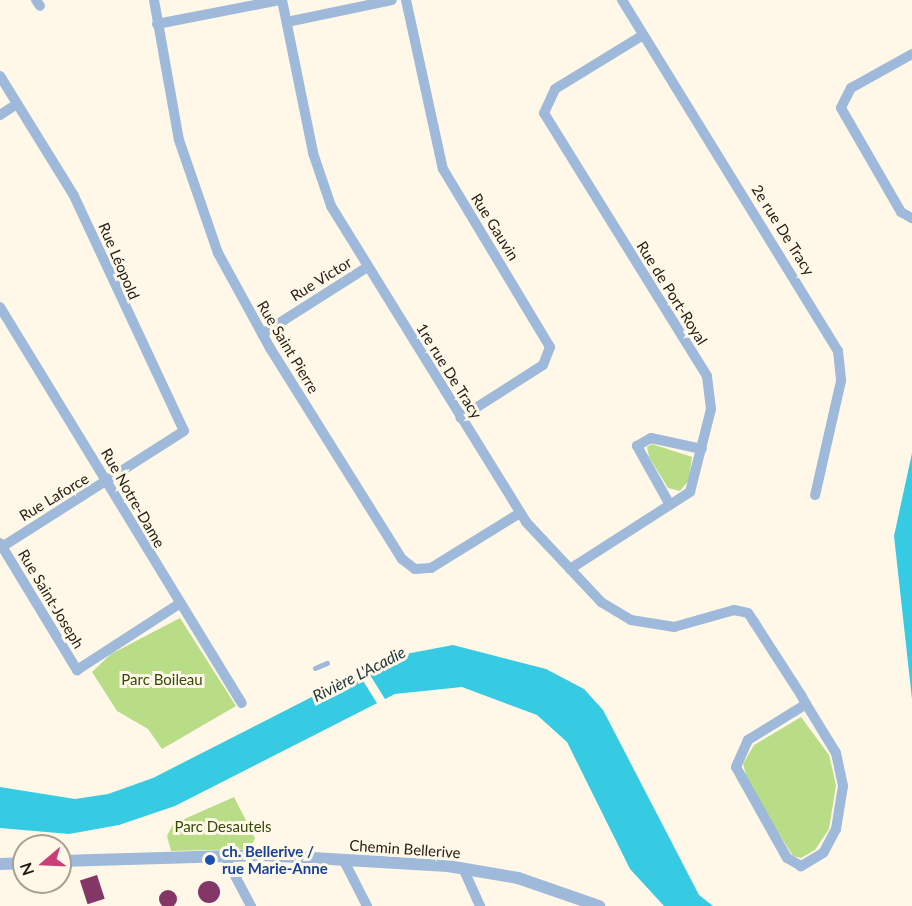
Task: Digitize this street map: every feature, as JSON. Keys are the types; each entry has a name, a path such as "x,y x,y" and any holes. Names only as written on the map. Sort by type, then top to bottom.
{"street":[{"name":"Rue Saint Pierre","path":"154,0 173,116 198,204 262,334 410,566 431,568 520,513"},
{"path":"157,24 281,0"},
{"name":"1re rue De Tracy","path":"281,0 320,179 366,268 520,513 607,607 639,623 687,626 729,611 751,616 806,704"},
{"path":"287,22 392,0"},
{"name":"Rue Gauvin","path":"406,0 443,169 550,347 543,365 460,418"},
{"name":"2e rue De Tracy","path":"622,0 838,351 842,381 815,495"},
{"name":"Rue de Port-Royal","path":"570,569 670,506 692,489 712,402 709,381 544,110 555,89 643,34"},
{"path":"912,54 851,88 841,108 900,209 912,218"},
{"name":"Rue Léopold","path":"0,76 74,196 184,434"},
{"path":"0,115 17,104"},
{"name":"Rue Victor","path":"262,334 366,268"},
{"name":"Rue Notre-Dame","path":"0,307 179,604 242,703"},
{"name":"Rue Laforce","path":"1,546 184,434"},
{"path":"670,506 637,446 651,438 702,449"},
{"name":"Rue Saint-Joseph","path":"1,546 77,670 179,604"},
{"path":"806,704 838,758 843,786 831,842 801,866 787,858 736,767 748,740 806,704"},
{"path":"224,855 250,906"},
{"name":"Chemin Bellerive","path":"72,861 224,855 343,859 463,868 535,883 599,906"},
{"path":"343,859 367,906"},
{"path":"463,868 480,906"}],"lane":[{"path":"315,668 327,663"}],"green space":[{"path":"652,444 692,457 689,480 680,491 668,488 649,457 647,447"},
{"name":"Parc Boileau","path":"180,618 236,706 162,749 148,729 117,711 92,672 111,654"},
{"path":"801,717 829,755 836,785 829,829 815,850 801,858 793,856 749,786 743,764 754,745"},
{"name":"Parc Desautels","path":"234,797 255,838 250,849 171,851 167,836 173,824"}],"water":[{"path":"912,453 912,699 894,536"},
{"name":"Rivière L'Acadie","path":"453,645 546,669 584,689 603,710 699,895 713,906 664,906 630,869 567,742 537,715 462,687 395,694 175,806 119,825 69,834 0,828 0,787 75,799 108,794 153,778 390,657"}],"pier":[{"path":"365,667 387,702 379,707 357,672"}],"building":[{"path":"97,875 105,899 88,904 80,881"},
{"path":"209,881 217,884 220,892 217,900 209,903 201,900 198,892 201,884"},
{"path":"168,890 174,893 177,899 174,905 168,908 162,905 159,899 162,893"}],"place":[{"name":"ch. Bellerive / rue Marie-Anne","path":"210,860"}]}
